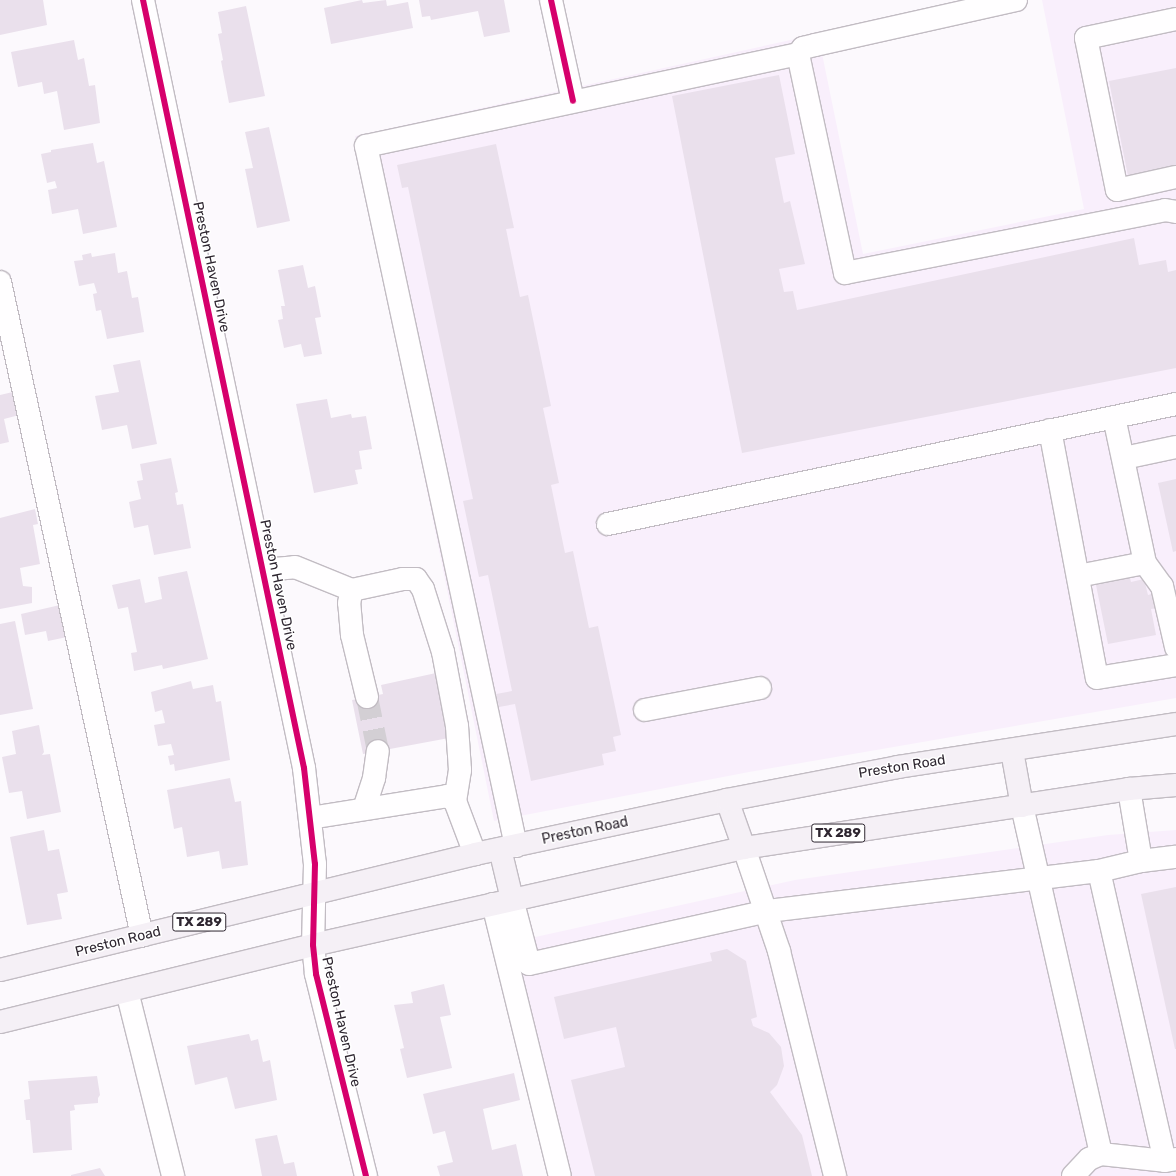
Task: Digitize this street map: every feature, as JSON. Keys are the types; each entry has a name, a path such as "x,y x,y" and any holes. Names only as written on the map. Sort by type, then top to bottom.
{"main road":[{"name":"Preston Road","path":"0,970 474,854 727,800 898,767 1012,751 1176,724"},
{"path":"1012,751 1022,806"},
{"name":"TX 289","path":"0,1022 313,945 502,901 744,848 1129,789 1176,785"},
{"path":"727,800 744,848"},
{"path":"502,901 508,847"}],"street":[{"name":"Preston Haven Drive","path":"143,0 304,768 310,818 315,894 313,945 316,974 366,1176"},
{"path":"551,0 573,101"},
{"path":"508,847 366,146 798,54 803,48 815,44 1016,0"},
{"path":"1176,19 1086,38 1118,190 1176,177"},
{"path":"798,54 845,273 1165,210 1176,212"},
{"path":"0,282 142,936"},
{"path":"608,524 1176,404"},
{"path":"1114,417 1124,458 1145,563 1162,586 1176,647"},
{"path":"1050,430 1097,678 1176,665"},
{"path":"1124,458 1176,447"},
{"path":"1078,576 1145,563"},
{"path":"263,570 295,567 352,590 403,579 416,579 424,589 443,652 457,726 460,770 455,801 474,854"},
{"path":"352,590 349,603 352,635 367,697"},
{"path":"645,710 760,688"},
{"path":"364,809 374,778 378,751"},
{"path":"1129,789 1141,861"},
{"path":"310,818 447,796 455,801"},
{"path":"1022,806 1101,1154"},
{"path":"744,848 768,911 835,1176"},
{"path":"502,901 529,964 768,911 1099,871 1141,861 1176,856"},
{"path":"1073,1176 1090,1159 1101,1154 1171,1160 1099,871"},
{"path":"502,901 560,1176"},
{"path":"127,991 173,1176"}],"shaded area":[{"path":"1042,0 1176,0 1176,698 749,772 494,821 355,136 818,34 863,254 1084,209"},
{"path":"1176,830 1176,1176 566,1176 504,944 795,880 1108,835"}],"building":[{"path":"0,0 43,0 47,25 0,35"},
{"path":"362,0 363,3 386,0 387,6 408,2 413,28 331,44 324,8"},
{"path":"419,0 504,0 510,32 484,37 478,11 431,20 430,16 422,17"},
{"path":"246,6 265,96 229,103 221,61 223,60 218,34 222,33 218,12"},
{"path":"74,40 78,60 84,58 89,86 95,85 100,123 64,130 57,91 44,94 42,82 18,87 11,52"},
{"path":"1176,68 1176,166 1128,176 1109,81"},
{"path":"779,75 795,154 775,158 784,203 790,201 805,264 779,269 784,292 793,291 797,310 1134,238 1139,265 1166,260 1168,272 1176,270 1176,368 742,453 672,96"},
{"path":"269,127 290,221 257,228 245,169 253,168 245,132"},
{"path":"93,143 97,163 104,161 117,227 83,234 78,209 52,214 48,190 57,188 55,181 47,183 41,154 51,152 51,150"},
{"path":"496,144 514,228 506,229 520,297 528,295 551,406 543,408 559,483 551,485 565,553 573,551 589,628 598,626 621,735 613,737 616,751 602,754 604,765 531,781 515,704 499,707 496,694 512,691 488,575 479,577 463,501 473,499 408,187 402,188 397,165"},
{"path":"91,253 92,257 115,253 118,273 127,271 132,298 138,297 144,332 107,339 101,310 96,311 93,294 97,293 94,283 79,286 74,261 83,260 82,255"},
{"path":"303,265 308,288 315,286 321,317 315,318 322,354 304,357 301,344 284,348 278,320 283,319 281,306 285,306 278,270"},
{"path":"140,360 157,444 132,449 127,425 102,430 95,396 119,392 113,365"},
{"path":"17,391 23,414 4,419 9,442 0,444 0,395"},
{"path":"327,399 331,418 351,414 352,418 366,416 372,449 359,451 362,469 355,470 358,484 314,493 296,404"},
{"path":"171,458 178,492 175,493 177,505 183,504 191,548 154,555 148,525 134,528 129,502 141,499 137,481 143,480 140,464"},
{"path":"1176,479 1176,551 1173,552 1158,483"},
{"path":"35,509 38,524 33,525 40,564 20,568 23,586 32,587 32,603 0,609 0,518"},
{"path":"187,571 208,659 163,669 162,665 134,671 131,653 137,652 128,607 118,609 112,585 140,579 145,603 162,599 158,577"},
{"path":"1130,578 1131,582 1144,579 1148,595 1163,591 1166,607 1151,609 1156,635 1108,644 1096,585"},
{"path":"60,605 67,637 48,641 46,631 25,635 21,614"},
{"path":"15,621 33,709 0,715 0,624"},
{"path":"436,673 449,738 363,754 352,700 383,694 381,685"},
{"path":"191,681 193,689 213,685 216,702 221,701 230,760 175,771 174,764 170,765 168,756 174,755 171,744 158,746 154,725 165,723 162,710 155,712 151,692"},
{"path":"39,725 44,752 42,755 50,754 61,812 27,819 22,791 9,793 2,757 16,754 12,731"},
{"path":"230,778 235,802 241,801 248,865 222,869 219,851 187,857 182,827 174,829 167,790"},
{"path":"44,830 48,851 59,849 68,892 57,894 62,919 27,925 10,837"},
{"path":"1176,887 1176,1049 1175,1049 1141,894"},
{"path":"727,949 746,961 757,1017 751,1019 753,1026 769,1033 781,1047 784,1066 777,1085 770,1092 802,1135 812,1176 595,1176 571,1080 625,1067 616,1027 564,1039 554,997 712,961 710,953"},
{"path":"444,984 451,1015 440,1017 452,1068 407,1078 400,1049 404,1048 394,1005 413,1003 411,992"},
{"path":"249,1034 251,1041 258,1039 263,1062 270,1060 277,1100 235,1109 227,1077 195,1085 187,1046"},
{"path":"514,1073 520,1100 483,1109 492,1150 516,1144 523,1176 440,1176 437,1166 453,1162 445,1131 433,1134 423,1094"},
{"path":"97,1076 100,1095 98,1098 98,1103 74,1105 75,1110 70,1111 72,1150 33,1153 30,1120 26,1120 24,1100 30,1099 28,1081"},
{"path":"277,1135 284,1164 294,1162 297,1176 262,1176 255,1139"},
{"path":"100,1168 105,1176 71,1176 71,1175"}],"tunnel":[{"path":"367,697 378,751"}],"cycle path":[{"path":"143,0 304,768 315,864 313,945 316,974 366,1176"},
{"path":"551,0 573,101"}]}
